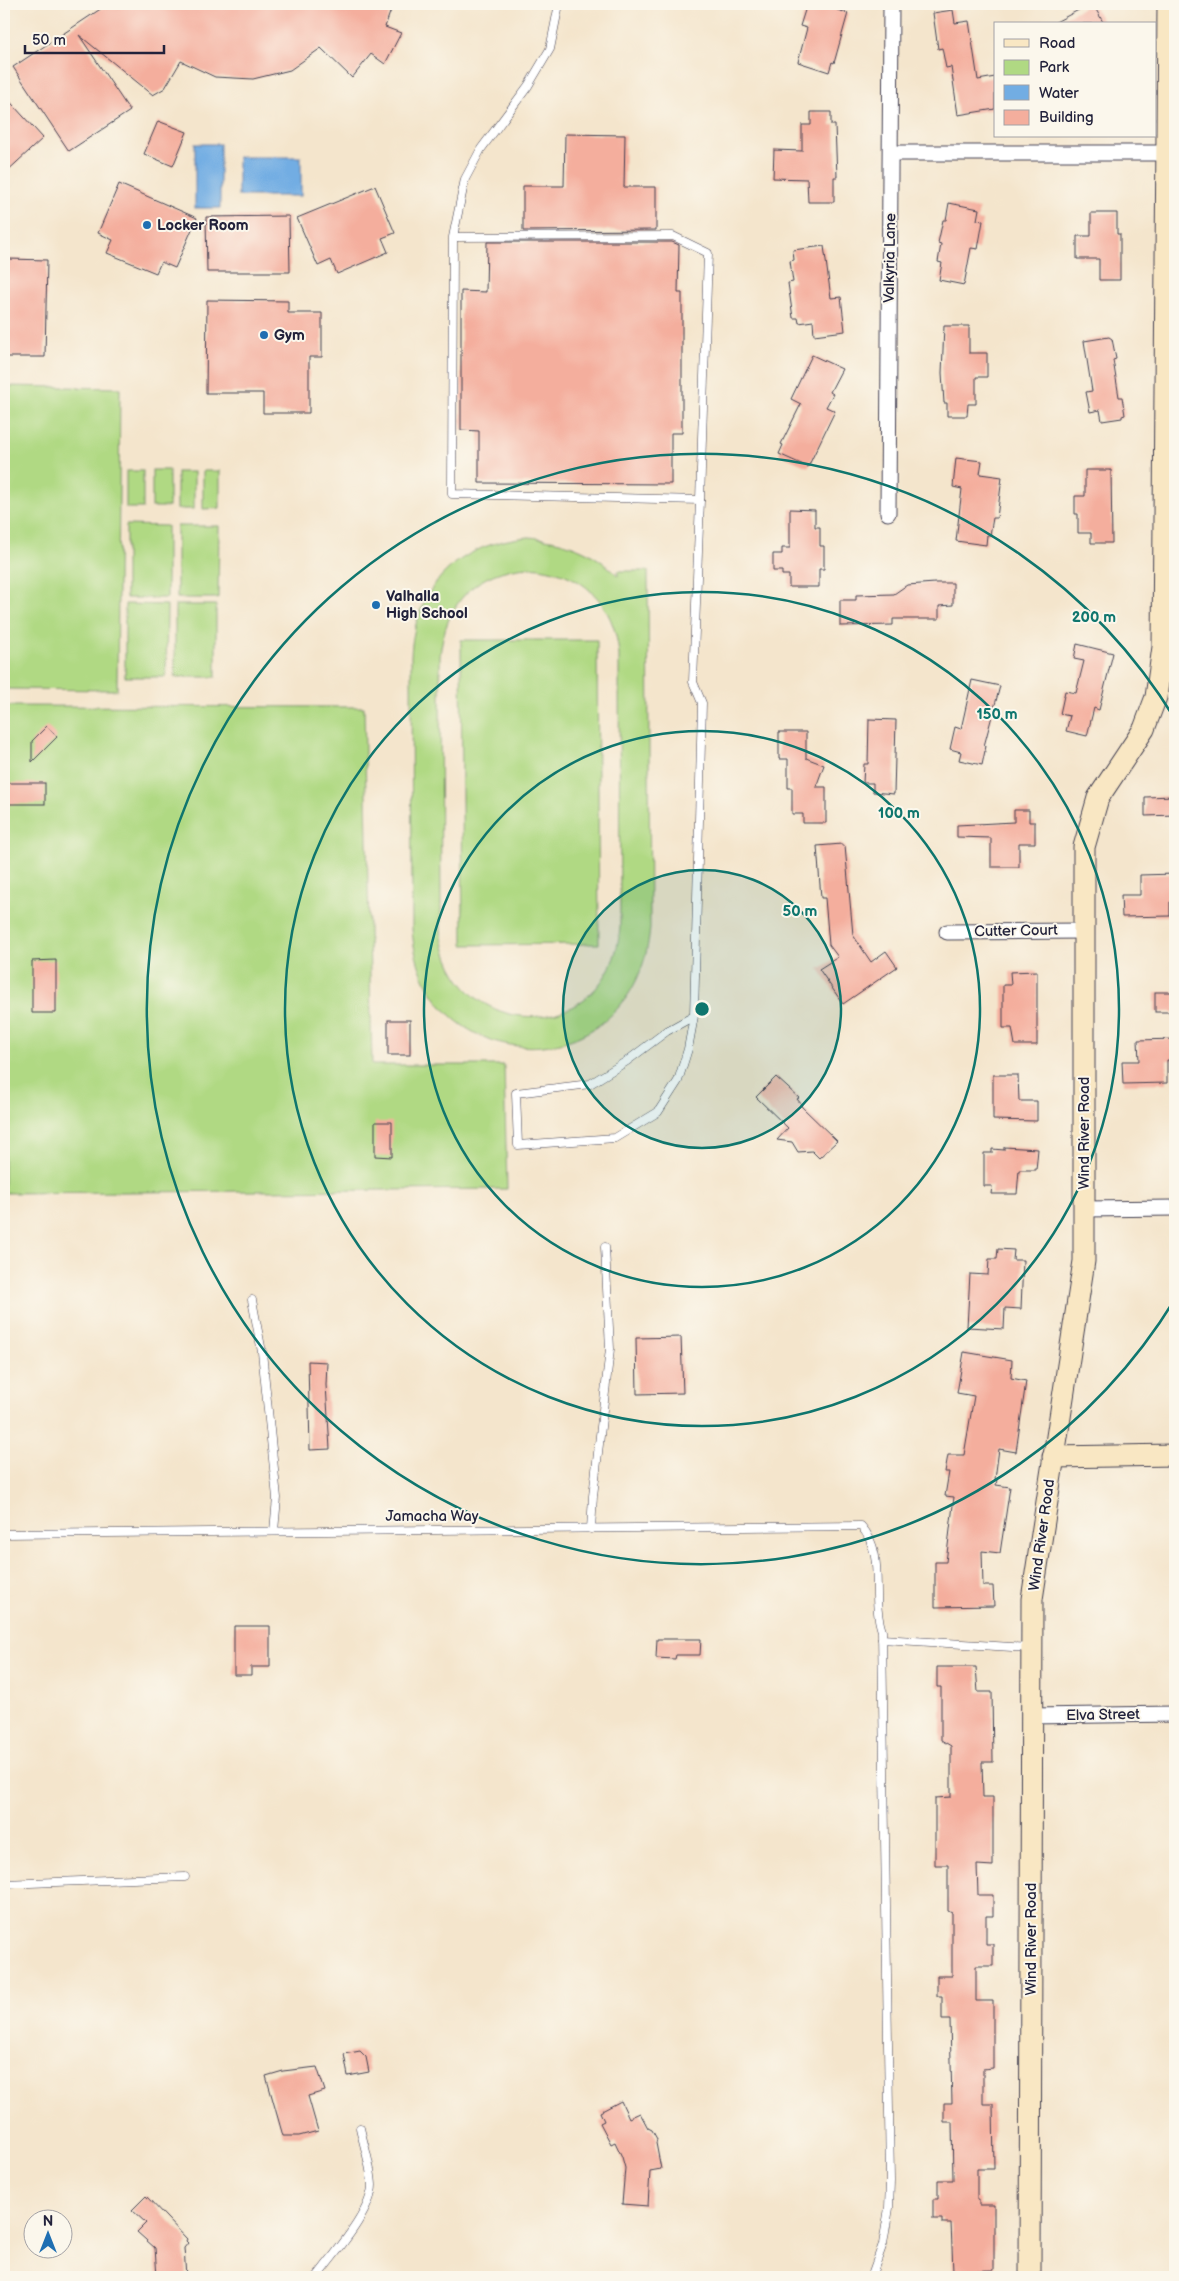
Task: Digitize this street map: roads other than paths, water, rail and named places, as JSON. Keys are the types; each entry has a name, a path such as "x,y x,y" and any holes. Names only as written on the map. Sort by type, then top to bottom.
{"street":[{"name":"Valkyria Lane","path":"888,513 892,153 891,4"},
{"name":"Wind River Road","path":"1030,2277 1032,1599 1084,1261 1084,846 1098,798 1144,729 1156,697 1163,647 1171,153 1168,4"},
{"path":"892,153 1171,153"},
{"name":"Cutter Court","path":"947,932 1084,931"},
{"path":"1084,1209 1175,1208"},
{"path":"1053,1458 1175,1455"},
{"name":"Elva Street","path":"1031,1716 1175,1714"}],"lane":[{"path":"560,4 550,49 528,86 481,149 465,179 453,237 452,494 700,500"},
{"path":"453,237 673,236 708,253 693,682 702,703 694,1016 688,1050 678,1081 658,1112 615,1138 518,1145 516,1093 590,1084 627,1061 667,1031 694,1016"},
{"path":"591,1529 610,1349 606,1248"},
{"path":"252,1300 262,1352 277,1498 274,1531"},
{"name":"Jamacha Way","path":"4,1534 861,1526 871,1537 876,1559 878,1620 882,1638"},
{"path":"871,2277 883,2244 889,2208 890,2180 882,1638 1032,1648"},
{"path":"4,1884 185,1877"},
{"path":"317,2277 362,2215 368,2201 372,2185 360,2128"}],"water":[{"path":"195,144 220,144 220,208 195,208"},
{"path":"238,157 301,157 301,196 238,196"}],"place":[{"name":"Locker Room","path":"147,225"},
{"name":"Gym","path":"264,335"},
{"name":"Valhalla High School","path":"376,605"}]}
